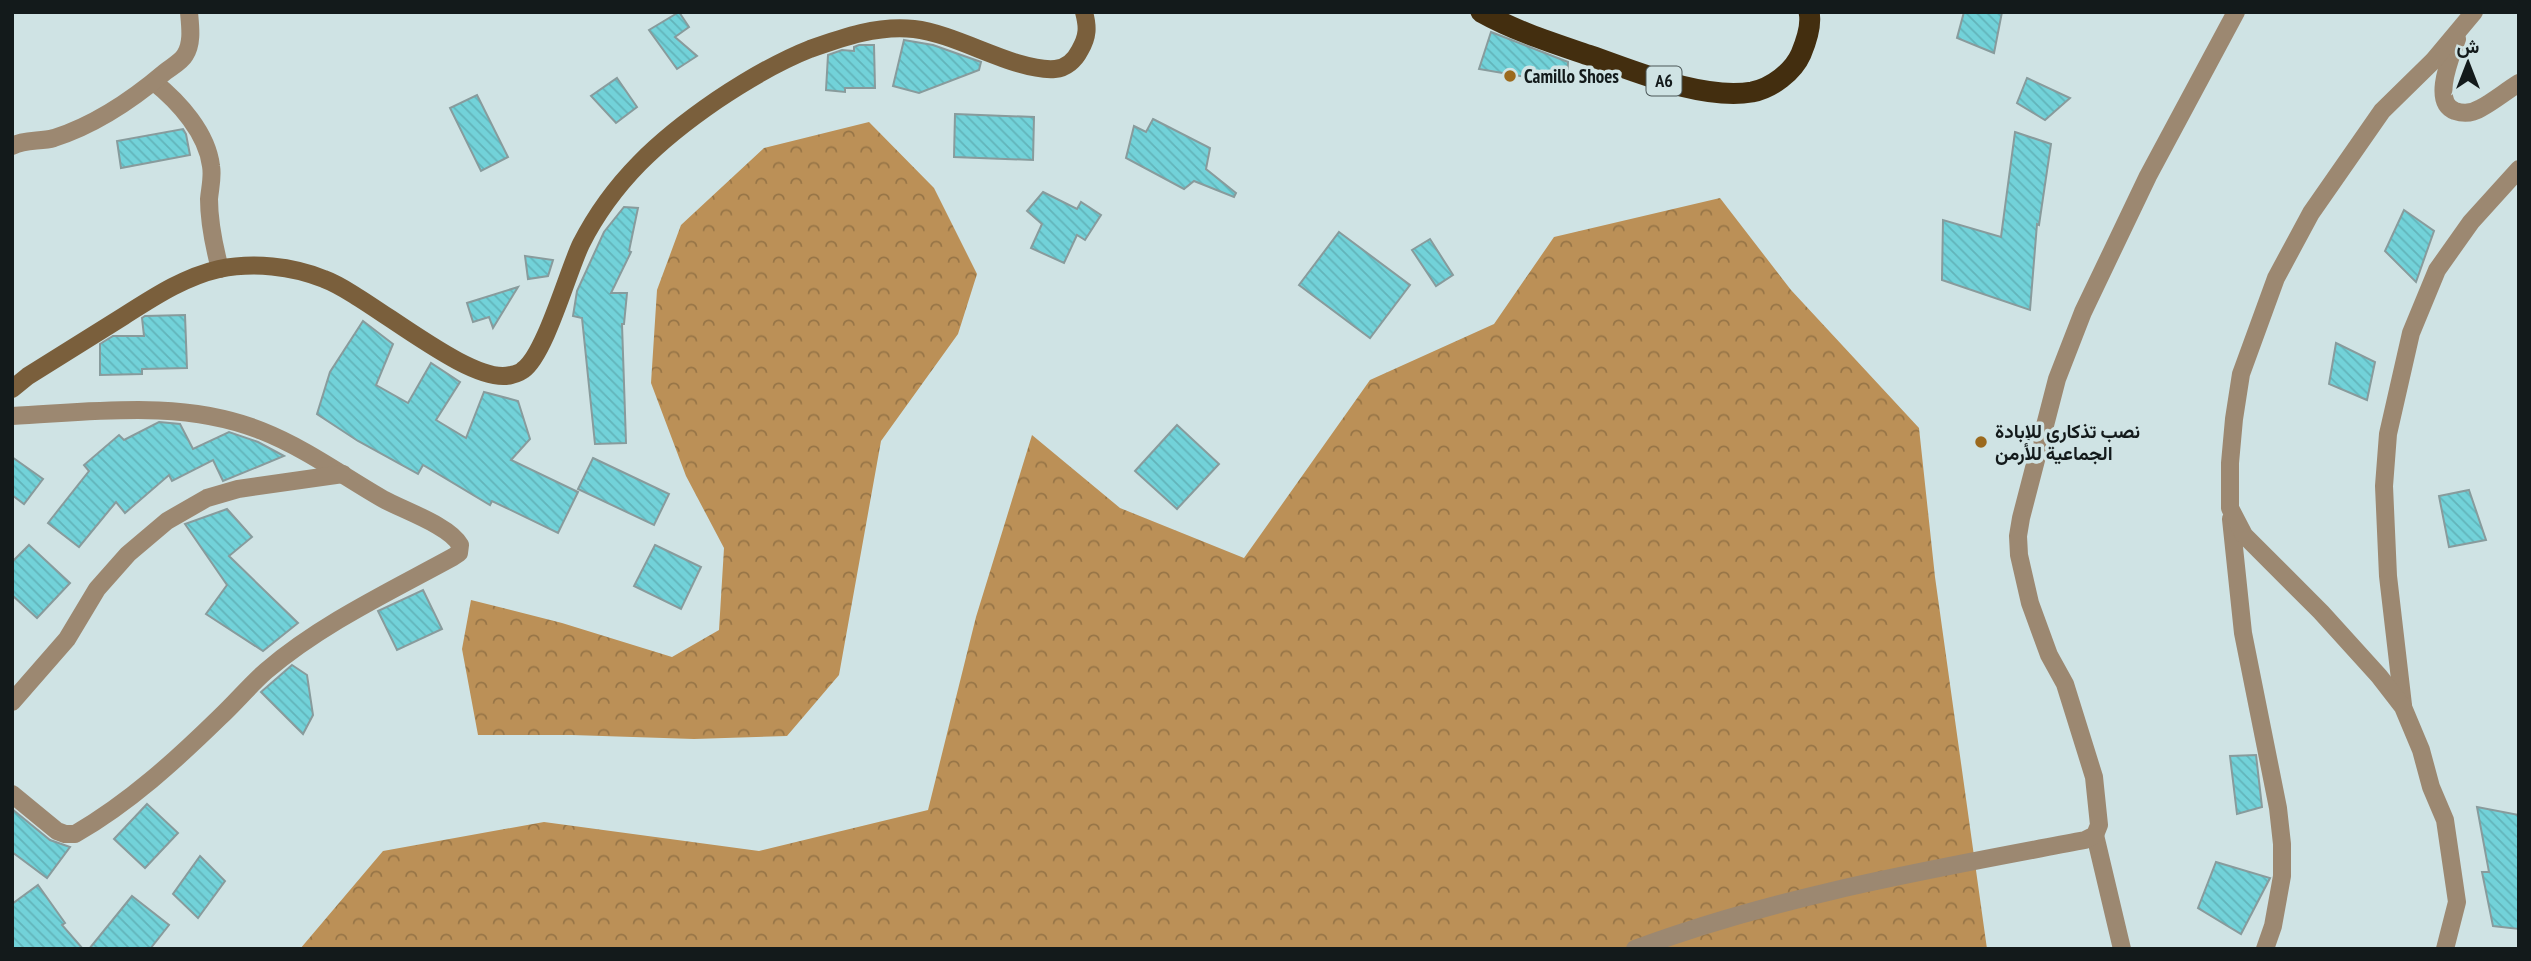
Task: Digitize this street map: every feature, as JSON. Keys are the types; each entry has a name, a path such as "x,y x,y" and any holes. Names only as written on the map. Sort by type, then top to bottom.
{"highway":[{"name":"A6","path":"1481,12 1540,38 1671,84 1721,92 1753,92 1780,80 1797,63 1805,43 1809,12"}],"main road":[{"path":"12,389 27,376 187,279 220,269 255,265 290,269 324,279 356,295 463,364 484,373 506,377 523,371 535,356 580,246 624,179 649,151 677,128 753,76 806,51 852,35 881,29 913,29 943,34 1016,61 1056,69 1070,64 1079,54 1088,30 1084,12"}],"street":[{"path":"12,146 21,142 51,139 77,130 125,103 154,82 187,52 191,27 188,12"},
{"path":"2122,949 2095,835 2099,825 2094,776 2065,684 2037,626 2024,579 2018,536 2048,408 2068,349 2148,176 2236,12"},
{"path":"2265,949 2273,926 2281,876 2282,844 2278,808 2243,633 2230,508 2234,419 2241,374 2276,278 2311,213 2382,111 2433,61 2474,12"},
{"path":"2459,33 2443,89 2444,102 2451,110 2465,113 2480,109 2519,83"},
{"path":"154,82 184,113 208,150 212,175 209,197 212,233 220,269"},
{"path":"2403,707 2388,576 2384,486 2388,434 2412,334 2437,270 2471,222 2519,169"},
{"path":"12,416 157,410 199,414 262,431 450,534 460,545 459,553 335,622 287,655 265,672 138,792 75,834 57,831 12,794"},
{"path":"12,702 67,639 97,589 128,554 167,521 207,498 238,489 343,474"},
{"path":"2230,508 2244,536 2320,612 2379,676 2403,707 2445,820 2457,902 2445,949"},
{"path":"1635,949 1743,912 1911,873 2085,840 2095,835"}],"green space":[{"path":"869,122 934,188 977,274 958,334 881,441 839,675 787,736 694,739 478,735 462,649 471,600 562,623 672,657 719,630 724,548 686,476 651,383 657,290 681,225 764,148"},
{"path":"1720,198 1791,290 1919,428 1935,577 1987,949 300,949 383,851 544,822 759,851 928,810 976,617 1032,435 1120,508 1244,558 1370,380 1494,324 1554,237"}],"building":[{"path":"679,12 689,27 675,37 697,56 677,69 649,30"},
{"path":"1964,12 2002,12 1994,53 1957,38"},
{"path":"1491,32 1568,62 1567,84 1479,69"},
{"path":"904,40 933,45 981,62 979,70 919,93 893,86"},
{"path":"874,45 875,88 845,88 845,92 826,90 828,55 842,50 854,51 854,47"},
{"path":"617,78 637,107 616,123 591,96"},
{"path":"2027,78 2070,98 2045,120 2017,103"},
{"path":"477,95 508,157 481,171 450,108"},
{"path":"955,114 1034,117 1033,160 954,157"},
{"path":"1153,119 1210,148 1206,169 1236,193 1234,197 1194,181 1184,189 1126,158 1134,126 1146,132"},
{"path":"183,129 190,155 121,168 117,141"},
{"path":"2015,132 2051,144 2039,225 2037,224 2030,310 1942,280 1943,220 2001,237"},
{"path":"1043,192 1077,209 1081,202 1101,215 1085,240 1077,235 1064,263 1031,248 1042,224 1027,211"},
{"path":"624,207 638,208 629,251 631,252 611,293 627,293 622,324 626,443 595,444 582,318 573,316 577,291 604,232"},
{"path":"2404,210 2434,231 2416,282 2385,251"},
{"path":"1339,232 1410,285 1370,338 1299,285"},
{"path":"1430,239 1453,275 1436,286 1412,250"},
{"path":"525,256 553,260 548,276 528,279"},
{"path":"518,287 493,328 489,317 473,322 467,303"},
{"path":"185,315 187,368 142,369 142,374 100,375 100,344 113,336 144,336 142,318 145,316"},
{"path":"363,321 393,344 376,385 408,403 431,363 460,382 436,420 466,438 484,392 518,401 530,439 511,460 578,492 558,533 492,501 490,505 423,465 418,474 358,441 317,414 330,372"},
{"path":"2336,343 2375,362 2367,400 2329,384"},
{"path":"159,422 180,424 193,449 229,432 258,442 284,456 223,481 213,460 172,481 169,475 125,513 116,502 79,547 48,523 89,471 84,465 119,435 124,440"},
{"path":"1177,425 1219,464 1177,509 1135,471"},
{"path":"12,457 43,479 24,504 12,495"},
{"path":"593,458 669,494 654,525 578,489"},
{"path":"2469,490 2486,540 2449,547 2439,496"},
{"path":"227,509 252,537 229,556 298,623 263,651 206,614 227,585 185,524"},
{"path":"29,545 70,583 37,618 12,595 12,562"},
{"path":"655,545 701,567 681,609 634,586"},
{"path":"423,590 442,629 397,650 378,611"},
{"path":"292,665 307,675 313,715 303,734 261,692"},
{"path":"2256,755 2262,807 2237,814 2230,756"},
{"path":"147,804 178,833 145,868 114,839"},
{"path":"2477,807 2519,815 2519,929 2493,926 2482,872 2489,872"},
{"path":"12,809 50,840 70,847 47,878 12,852"},
{"path":"200,856 225,881 198,918 173,894"},
{"path":"2216,862 2270,878 2241,934 2198,908"},
{"path":"38,885 65,923 62,925 83,949 12,949 12,904"},
{"path":"132,896 169,925 150,949 89,949"}],"place":[{"name":"Camillo Shoes","path":"1510,76"},
{"name":"نصب تذكاري للإبادة الجماعية للأرمن","path":"1981,442"}]}
